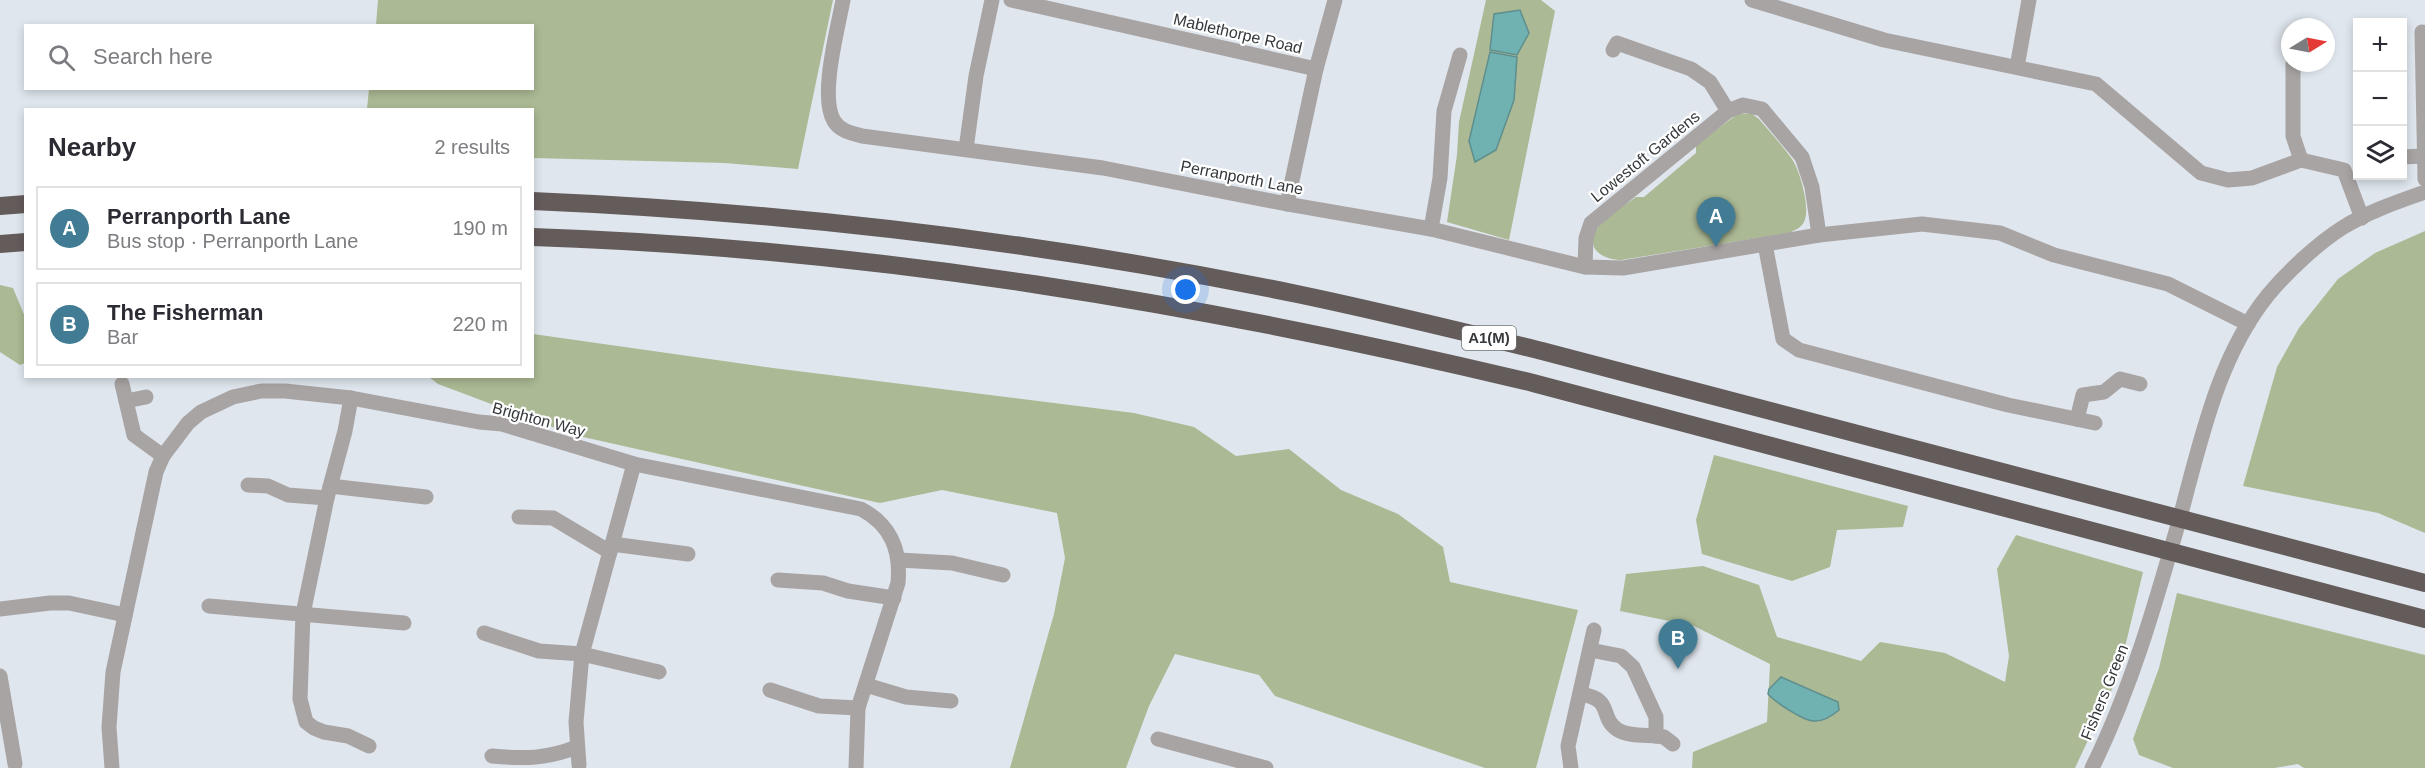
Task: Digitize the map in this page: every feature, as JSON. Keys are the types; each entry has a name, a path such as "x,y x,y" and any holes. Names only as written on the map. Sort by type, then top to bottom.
{"highway":[{"name":"A1(M)","path":"534,201 664,208 898,229 1165,269 1296,294 1542,351 2425,583"},
{"path":"0,206 24,204"},
{"name":"A1(M)","path":"534,237 694,245 880,264 1036,284 1283,327 1533,383 2425,619"},
{"path":"0,244 24,242"}],"street":[{"name":"Perranporth Lane","path":"843,0 830,72 829,105 834,120 843,130 862,136 1103,168 1431,229 1585,267 1623,268 1819,235 1922,224 2000,234 2054,255 2168,284 2248,324"},
{"path":"966,149 976,76 992,0"},
{"name":"Mablethorpe Road","path":"1011,0 1316,69"},
{"path":"1287,204 1316,69 1335,0"},
{"path":"1752,0 1884,40 2096,84 2201,173 2228,180 2252,178 2301,160 2351,168 2362,218"},
{"path":"2017,67 2029,0"},
{"path":"2422,32 2425,179"},
{"path":"1613,50 1617,43 1691,69 1710,82 1728,111 1743,105 1762,109 1802,157 1812,187 1819,235"},
{"path":"1431,229 1441,168 1444,111 1460,55"},
{"path":"2293,72 2293,136 2301,160"},
{"name":"Lowestoft Gardens","path":"1585,267 1586,238 1591,223 1728,111"},
{"path":"2407,157 2423,156"},
{"name":"Fishers Green","path":"2092,768 2108,736 2148,629 2200,442 2222,377 2248,324 2268,295 2296,266 2342,228 2425,192"},
{"path":"1765,244 1783,339 1798,350 2008,405 2095,423"},
{"path":"2077,419 2083,395 2104,392 2120,379 2140,384"},
{"path":"122,384 134,435 163,456"},
{"name":"Brighton Way","path":"112,768 110,700 113,672 150,495 163,456 188,423 201,412 245,393 285,391 351,398 479,422 502,424 634,464 861,509 874,516 890,534 899,560 898,583 858,708 856,768"},
{"path":"126,401 146,397"},
{"path":"351,398 345,431 328,492 303,614 299,680 303,715 306,722 324,732 348,736 369,746"},
{"path":"579,765 577,695 582,654 634,464"},
{"path":"248,485 268,486 288,495 328,492 426,497"},
{"path":"519,517 553,518 611,548 688,554"},
{"path":"899,560 952,562 1003,574"},
{"path":"778,579 823,583 848,591 894,598"},
{"path":"0,609 69,603 124,615"},
{"path":"209,606 404,623"},
{"path":"1572,768 1568,746 1594,630"},
{"path":"484,633 539,651 582,654 659,672"},
{"path":"1590,650 1621,656 1633,667 1656,717 1656,736"},
{"path":"0,676 15,764"},
{"path":"866,685 906,697 951,701"},
{"path":"770,690 819,706 858,708"},
{"path":"1580,694 1593,696 1603,705 1611,724 1620,732 1664,737 1673,744"},
{"path":"1158,739 1237,765 1266,768"},
{"path":"492,756 541,758 555,756 577,747"}],"green space":[{"path":"378,0 833,0 798,169 725,163 534,158 534,108 367,108 369,90 534,90 534,24 376,24"},
{"path":"1486,0 1541,0 1555,11 1509,240 1447,222 1457,155 1459,122"},
{"path":"1739,113 1752,114 1759,119 1792,159 1801,181 1806,208 1804,222 1798,229 1789,233 1621,260 1607,258 1597,251 1593,241 1594,234 1601,223 1636,197 1644,197 1696,153 1696,145"},
{"path":"2425,231 2425,533 2378,513 2243,486 2277,367 2299,328 2338,279 2375,253"},
{"path":"0,285 13,288 24,315 24,363 20,365 0,352"},
{"path":"534,334 773,368 1134,413 1194,427 1236,456 1289,449 1341,490 1398,514 1443,547 1450,582 1578,610 1536,768 1485,768 1275,696 1259,675 1175,654 1149,706 1126,768 1010,768 1054,614 1065,558 1057,513 942,490 880,503 574,435 438,384 430,378 534,378"},
{"path":"1714,455 1908,506 1903,527 1837,530 1830,567 1792,581 1702,554 1696,520"},
{"path":"2016,535 2143,572 2118,676 2075,768 1692,768 1693,752 1767,722 1770,664 1694,626 1620,611 1626,574 1703,566 1759,585 1777,637 1861,661 1880,642 1945,653 2005,682 2009,656 1997,569"},
{"path":"2177,593 2425,655 2425,768 2304,768 2298,764 2274,768 2173,768 2139,755 2133,739 2159,668"}],"water":[{"path":"1520,10 1529,33 1517,55 1490,50 1494,14"},
{"path":"1490,52 1517,57 1514,100 1496,150 1475,162 1469,141"},
{"path":"1781,677 1838,702 1839,710 1820,721 1808,720 1796,714 1768,694 1769,689"}],"place":[{"name":"Perranporth Lane","path":"1716,247"},
{"name":"The Fisherman","path":"1678,669"}]}
